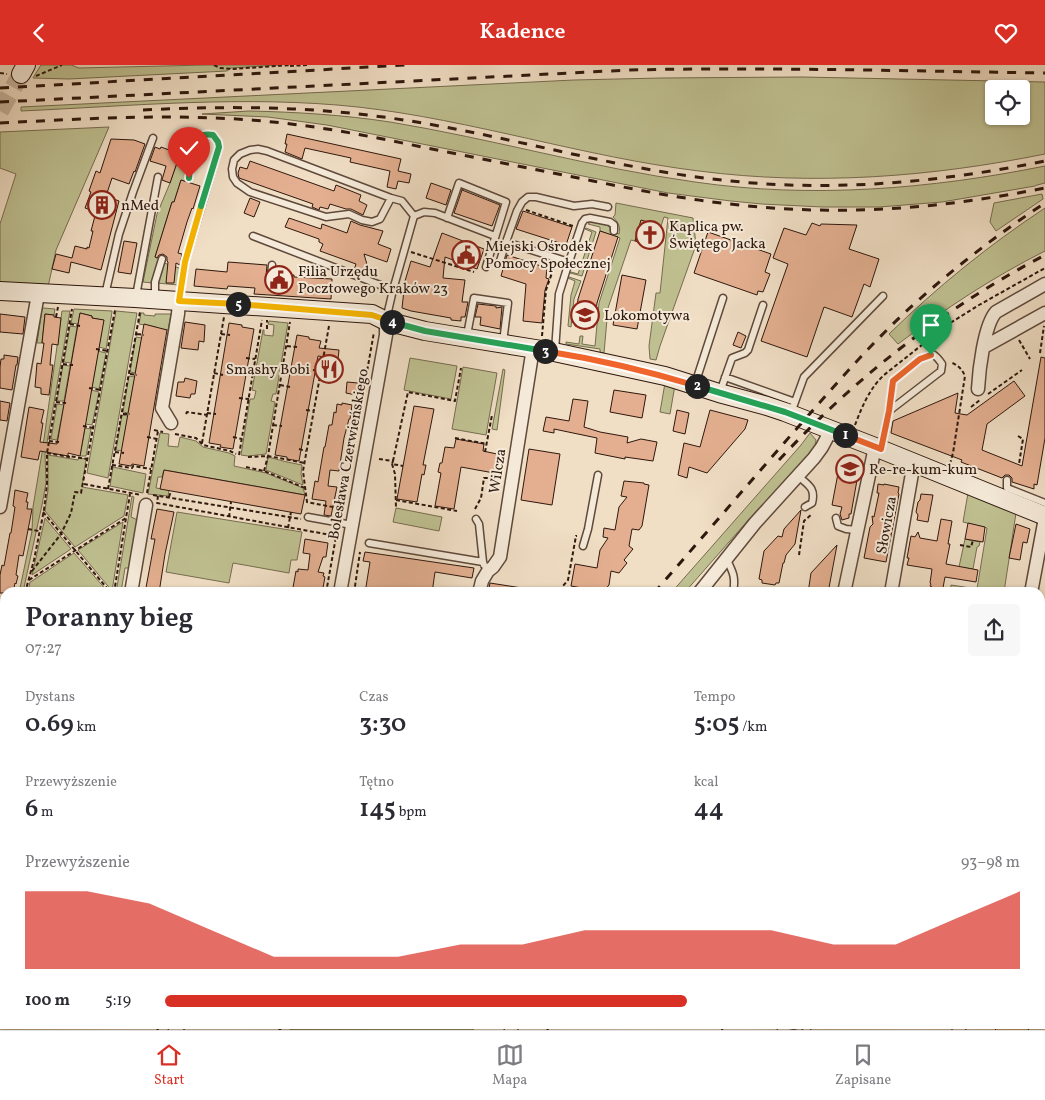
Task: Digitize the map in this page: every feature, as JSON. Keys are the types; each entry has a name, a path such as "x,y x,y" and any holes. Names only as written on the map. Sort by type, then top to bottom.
{"street":[{"path":"978,389 984,347 992,317 1045,285"},
{"path":"0,291 138,305 155,299 267,312 372,315 380,324 503,343 537,342 554,352 665,376 695,385 722,385 793,408 830,430 1045,517 1032,587"},
{"path":"0,507 38,294"},
{"path":"171,423 162,408 179,301"},
{"path":"984,347 1045,313"},
{"name":"Bolesława Czerwieńskiego","path":"341,587 349,515 386,335 380,324"},
{"name":"Wilcza","path":"480,587 485,566 493,567 500,557 537,342"},
{"path":"704,587 755,523 818,453 830,430"},
{"path":"845,587 857,530 878,448"},
{"name":"Słowicza","path":"892,587 914,463"},
{"path":"132,587 146,500"}],"lane":[{"path":"179,301 185,262 219,147 213,135 200,136 194,142 189,178"},
{"path":"110,303 119,234 153,138"},
{"path":"391,198 380,219 376,221 367,222 349,214 326,217 250,192 236,183 232,169 234,160 240,154 258,149 267,151 402,201 414,216"},
{"path":"138,305 158,177"},
{"path":"447,218 459,183 506,203 486,267"},
{"path":"500,261 524,199 532,197 574,206 592,205 608,207"},
{"path":"414,216 424,212 435,213 495,236"},
{"path":"380,324 393,290 414,216"},
{"path":"554,352 559,295 583,221 592,218 610,222 614,225 614,231"},
{"path":"252,237 393,290"},
{"path":"506,242 569,262"},
{"path":"155,299 155,282 162,259"},
{"path":"271,275 272,265"},
{"path":"793,408 804,377 883,296"},
{"path":"467,337 474,298 508,303 503,343"},
{"path":"695,385 723,298"},
{"path":"722,385 732,358 748,350 763,305"},
{"path":"878,448 889,411 893,381 920,359 928,355 934,356 940,361 942,364 941,371 889,411"},
{"path":"583,546 598,475"},
{"path":"798,476 812,489 814,496 812,503 805,507"},
{"path":"1007,480 1007,488 1045,503"},
{"path":"308,517 338,522 349,515"},
{"path":"369,543 485,566 479,524 476,519"},
{"path":"836,519 838,525 842,528 857,530"},
{"path":"726,559 733,571 734,587"}],"path":[{"path":"214,65 220,68 233,69 307,65"},
{"path":"572,225 578,206"},
{"path":"519,208 580,228"},
{"path":"405,249 474,273"},
{"path":"537,342 546,290 557,258"},
{"path":"464,269 466,265"},
{"path":"855,424 862,405 871,389 884,375 948,325 979,305 1045,268"},
{"path":"30,573 61,534 71,513 75,491 81,493 108,351 110,303"},
{"path":"108,489 136,334 138,305"},
{"path":"56,317 58,307"},
{"path":"27,587 43,513 47,484 47,453 72,308"},
{"path":"154,430 196,438 203,445 230,451 237,455 242,439 261,328 267,312"},
{"path":"261,328 267,329 267,312"},
{"path":"202,443 224,317"},
{"path":"1040,353 1045,318"},
{"path":"264,471 290,322"},
{"path":"330,323 303,471 307,503 349,515"},
{"path":"70,324 80,326"},
{"path":"356,436 380,324"},
{"path":"1014,330 1030,359"},
{"path":"136,334 144,335"},
{"path":"221,334 230,335"},
{"path":"286,346 297,347"},
{"path":"96,349 108,351"},
{"path":"246,357 255,359"},
{"path":"940,361 944,360 956,364 962,370 965,377 951,460"},
{"path":"63,363 73,365"},
{"path":"404,392 456,401 461,368"},
{"path":"313,370 321,371"},
{"path":"971,407 1022,370"},
{"path":"214,373 223,375"},
{"path":"129,374 138,375"},
{"path":"280,385 290,387"},
{"path":"89,388 100,391"},
{"path":"396,508 393,463 408,393"},
{"path":"240,398 248,399"},
{"path":"56,402 66,403"},
{"path":"306,410 314,411"},
{"path":"186,414 186,412 216,414"},
{"path":"122,413 130,415"},
{"path":"485,452 492,415"},
{"path":"273,425 282,426"},
{"path":"83,426 94,428"},
{"path":"146,500 158,431"},
{"path":"1018,436 1023,439 1019,464"},
{"path":"147,437 157,439"},
{"path":"233,437 242,439"},
{"path":"455,438 487,444"},
{"path":"49,441 59,442"},
{"path":"299,449 307,451"},
{"path":"115,452 124,453"},
{"path":"47,453 88,459"},
{"path":"248,457 268,456 304,463"},
{"path":"379,459 403,466"},
{"path":"112,465 151,469"},
{"path":"475,509 481,498 484,478 494,478 496,466"},
{"path":"246,467 264,471 306,488"},
{"path":"83,484 130,493 146,500 158,495 301,519 299,529"},
{"path":"169,497 171,491"},
{"path":"114,587 130,493"},
{"path":"158,495 157,503 336,536"},
{"path":"344,500 349,515"},
{"path":"396,500 456,511"},
{"path":"228,517 231,502"},
{"path":"288,527 291,512"},
{"path":"43,513 108,587"},
{"path":"327,587 338,522 349,515"},
{"path":"29,581 126,518"},
{"path":"28,529 39,531"},
{"path":"562,587 568,580 576,536 581,535"},
{"path":"960,545 971,547 972,540"}],"green space":[{"path":"41,65 71,65 79,68 278,65 231,68 227,71 69,79 33,78"},
{"path":"802,77 985,81 985,125 1030,125 1030,82 1045,82 1045,154 959,168 873,177 786,178 742,176 656,165 444,121 358,107 274,102 231,102 147,104 21,111 21,107 574,80"},
{"path":"249,111 320,114 390,122 619,169 695,182 739,187 827,190 915,186 959,181 1045,166 1045,183 942,202 879,207 762,204 668,193 327,125 268,117 202,114"},
{"path":"109,127 56,250 48,287 0,282 0,224 16,174 0,168 0,132"},
{"path":"180,154 187,156 184,171 187,182 181,180 174,202 172,202 155,257 159,258 153,283 143,282 157,214"},
{"path":"1042,194 1043,199 996,231 990,222 994,203"},
{"path":"616,203 693,218 696,245 656,360 650,359 649,346 656,293 660,293 668,218 664,217 661,226 641,221 635,241 631,240 608,308 604,353 600,352 600,349 566,344 566,342 579,344 580,336 583,336 582,344 595,346 599,303 620,238 600,231 600,227 588,224 591,222 607,225 610,231 619,234 619,225 613,217 615,215"},
{"path":"1045,208 1045,251 970,294 898,344 889,334 964,267"},
{"path":"586,228 596,232 582,276 570,273 578,274 592,232"},
{"path":"164,263 181,270 178,285 157,283"},
{"path":"569,277 581,281 574,299 571,327 568,326 571,295 575,281"},
{"path":"42,309 55,309 54,315 45,314 42,343 37,343"},
{"path":"74,309 112,311 106,349 99,347 103,320 80,313 78,324 71,323"},
{"path":"62,311 70,311 45,454 46,483 24,587 20,587 32,531 33,507"},
{"path":"116,311 137,313 108,478 87,473"},
{"path":"141,313 155,316 155,314 171,314 168,330 139,324"},
{"path":"269,321 288,323 276,394 273,394 271,401 275,402 266,454 241,455 250,399 254,399 256,391 252,390 263,330 264,335 273,336 274,325 268,324"},
{"path":"70,326 77,327 71,363 64,362"},
{"path":"136,337 142,338 135,373 130,372"},
{"path":"98,351 106,353 99,389 92,387"},
{"path":"410,358 457,366 451,399 404,390"},
{"path":"63,365 70,366 64,401 57,401"},
{"path":"463,367 497,373 486,435 452,429"},
{"path":"503,369 505,370 497,430 492,429"},
{"path":"129,376 135,377 128,413 123,412"},
{"path":"665,383 675,385 670,414 660,412"},
{"path":"91,390 99,392 92,425 85,424"},
{"path":"57,404 64,405 57,440 51,439"},
{"path":"122,415 128,416 122,451 116,450"},
{"path":"85,428 91,429 86,456 80,456"},
{"path":"160,433 169,434 168,446 178,447 180,437 196,441 203,447 235,456 234,466 266,473 303,488 305,495 164,470 162,477 158,477 156,488 169,490 168,496 148,494"},
{"path":"810,433 816,440 815,447 806,459 751,517 689,587 676,587"},
{"path":"48,455 78,460 79,458 86,459 82,487 128,495 124,516 75,547 45,511 48,490"},
{"path":"268,457 302,465 303,485 266,470"},
{"path":"113,467 146,474 143,493 110,486"},
{"path":"968,493 1016,513 1005,587 977,587 987,528 963,522"},
{"path":"132,496 134,497 131,517 140,521 130,568 125,568 122,587 117,587"},
{"path":"396,508 442,517 439,531 393,522"},
{"path":"177,512 302,532 297,560 291,560 289,573 233,563 229,583 166,572"},
{"path":"45,518 71,549 32,575"},
{"path":"123,522 113,587 109,587 78,550"},
{"path":"965,539 980,542 977,547 973,569 959,567"},
{"path":"74,553 104,587 29,587 30,582"},
{"path":"291,1029 473,1029 473,1030"}],"building":[{"path":"287,134 401,159 398,171 411,174 409,183 398,181 396,189 387,187 390,171 350,162 351,158 305,148 302,159 285,152"},
{"path":"111,139 134,140 145,144 129,184 112,178 106,196 119,201 101,270 71,262 69,273 52,269 56,254 72,258 75,246 89,248 96,212 85,208 96,171 100,173"},
{"path":"155,147 160,149 161,147 180,154 170,183 162,180 166,166 150,161"},
{"path":"250,161 334,191 336,185 361,195 359,201 367,205 363,215 351,209 330,204 328,209 320,207 319,210 312,207 313,204 239,178 240,167 247,169"},
{"path":"181,180 200,186 178,253 182,254 180,265 176,263 174,283 166,283 167,257 163,254 157,258 155,257"},
{"path":"431,183 451,190 446,205 426,198"},
{"path":"462,190 500,205 492,226 454,213"},
{"path":"250,198 260,202 254,217 244,213"},
{"path":"523,211 572,227 566,245 516,229"},
{"path":"289,218 321,229 322,224 347,233 351,221 383,231 378,244 391,249 387,262 364,254 368,268 367,273 354,270 356,264 320,251 323,244 319,242 319,239 285,227"},
{"path":"641,220 661,226 655,247 635,241"},
{"path":"812,223 820,226 821,224 857,225 849,249 879,259 870,287 864,284 852,317 824,307 807,357 761,341 788,264 773,258 784,228 806,235"},
{"path":"600,231 618,237 597,303 594,327 575,326 578,299"},
{"path":"708,232 771,254 765,272 770,274 763,292 758,291 757,295 694,273"},
{"path":"442,233 484,249 477,269 445,257 443,278 465,280 462,302 468,302 465,317 461,317 461,321 402,308 405,281 411,261 430,267"},
{"path":"124,241 137,243 131,274 118,272"},
{"path":"507,255 541,266 547,266 546,278 549,279 545,290 542,323 523,321 526,284 501,276"},
{"path":"228,262 267,265 266,277 270,280 275,278 276,274 332,279 331,299 254,294 255,288 228,286 227,289 194,286 196,269 227,272"},
{"path":"622,275 646,280 637,329 613,325"},
{"path":"478,304 496,306 496,308 502,307 500,329 480,325 481,317 475,317"},
{"path":"80,313 104,320 80,456 40,451 38,460 21,457 29,407 44,410 40,442 57,444"},
{"path":"0,314 25,317 23,334 0,332"},
{"path":"45,314 61,318 58,345 52,344 50,365 53,365 49,395 41,394 41,388 35,387 37,363 41,364 44,343 42,343"},
{"path":"185,322 205,325 204,342 199,341 198,350 181,348"},
{"path":"229,323 254,329 233,449 209,443"},
{"path":"144,324 167,330 144,466 132,464 131,466 119,464"},
{"path":"738,332 746,336 741,348 733,345"},
{"path":"297,335 321,341 319,348 339,350 338,359 318,356 299,461 275,455"},
{"path":"4,355 18,357 12,390 0,388 0,367 1,359 4,359"},
{"path":"1041,357 1045,358 1045,438 1037,485 1034,484 1034,489 1012,482 1012,478 1009,475 1005,475 1002,478 961,462 962,460 891,433 893,421 958,393 955,413 967,415 1014,381 1025,396 987,424 982,450 1022,466"},
{"path":"185,378 197,381 195,394 191,394 190,398 176,396 178,382 184,382"},
{"path":"347,382 358,383 356,395 346,393"},
{"path":"614,390 646,395 642,418 610,412"},
{"path":"573,399 588,401 584,427 628,437 627,443 641,439 657,442 653,461 625,457 625,459 595,453 597,438 554,429 554,433 543,431 546,417 569,421"},
{"path":"0,401 10,403 7,421 0,420"},
{"path":"342,403 352,405 339,471 330,470 328,486 337,487 331,516 324,515 326,501 312,499 315,481 318,482 329,425 332,425 337,404 342,405"},
{"path":"414,406 434,409 423,465 426,465 424,475 422,474 417,502 397,499"},
{"path":"677,410 689,413 685,434 673,431"},
{"path":"710,410 748,420 745,429 707,473 689,467 687,478 678,475 684,443 700,447"},
{"path":"456,439 484,444 483,451 497,454 494,473 461,467 454,509 435,506 441,473 438,472 445,447 454,448"},
{"path":"529,449 560,454 552,505 521,500"},
{"path":"843,463 857,466 854,480 857,480 851,514 849,514 849,518 842,520 840,514 842,507 832,505 839,468"},
{"path":"164,470 305,495 301,514 160,489"},
{"path":"624,481 649,485 642,526 639,530 632,529 629,546 633,549 624,560 627,563 619,573 611,571 607,587 571,586 575,564 597,568 600,550 608,538 603,537 604,528 615,530 619,507 627,497 621,496"},
{"path":"878,484 899,487 886,562 864,558 870,527 873,524 872,516 874,517 879,493 877,493"},
{"path":"15,490 28,493 27,509 32,509 23,556 19,555 16,584 14,587 0,587 2,565 4,566 11,533 15,507 13,506"},
{"path":"921,494 933,495 928,522 917,520 918,515 916,512"},
{"path":"157,509 174,512 160,587 146,587 155,539 151,539"},
{"path":"801,510 795,544 786,555 779,583 775,585 762,583 762,580 759,579 764,551 778,536 782,537 784,529"},
{"path":"941,519 952,521 946,564 978,570 976,582 945,577 943,587 932,587 930,583 932,569 907,565 911,536 915,537 918,532 920,538 937,541"},
{"path":"968,523 985,527 983,542 965,539"},
{"path":"1016,524 1030,529 1027,543 1023,542 1020,560 1009,558"},
{"path":"305,539 328,543 326,557 323,557 318,572 324,573 323,587 293,587 296,571 298,572 298,569 308,570 310,554 303,553"},
{"path":"837,545 829,587 809,587 811,573"},
{"path":"365,552 474,568 472,578 435,572 433,587 366,587 370,562 363,561"},
{"path":"490,583 516,587 489,587"}],"tunnel":[{"path":"0,111 21,74"}],"railway":[{"path":"0,88 405,65"},
{"path":"0,102 629,70 785,69 1045,73"},
{"path":"143,110 267,108 359,114 476,133 645,169 688,176 770,184 849,185 889,183 967,175 1045,161"},
{"path":"0,123 146,117 255,120 329,129 666,195 721,203 788,209 862,210 911,207 977,200 1045,188"},
{"path":"659,587 820,402 881,336 913,305 960,265 993,239 1045,203"},
{"path":"779,460 839,400 903,346 972,298 1045,255"}],"place":[{"name":"nMed","path":"102,205"},
{"name":"Kaplica pw. Świętego Jacka","path":"650,235"},
{"name":"Miejski Ośrodek Pomocy Społecznej","path":"466,255"},
{"name":"Filia Urzędu Pocztowego Kraków 23","path":"279,280"},
{"name":"Lokomotywa","path":"585,315"},
{"name":"Smashy Bobi","path":"329,369"},
{"name":"Re-re-kum-kum","path":"850,469"}],"route":[{"path":"189,178 194,142 200,136 213,135 219,147 185,262 179,301 372,315 386,321 425,331 590,359 665,376 785,412 881,449 884,443 893,381 920,359 931,355"}]}
